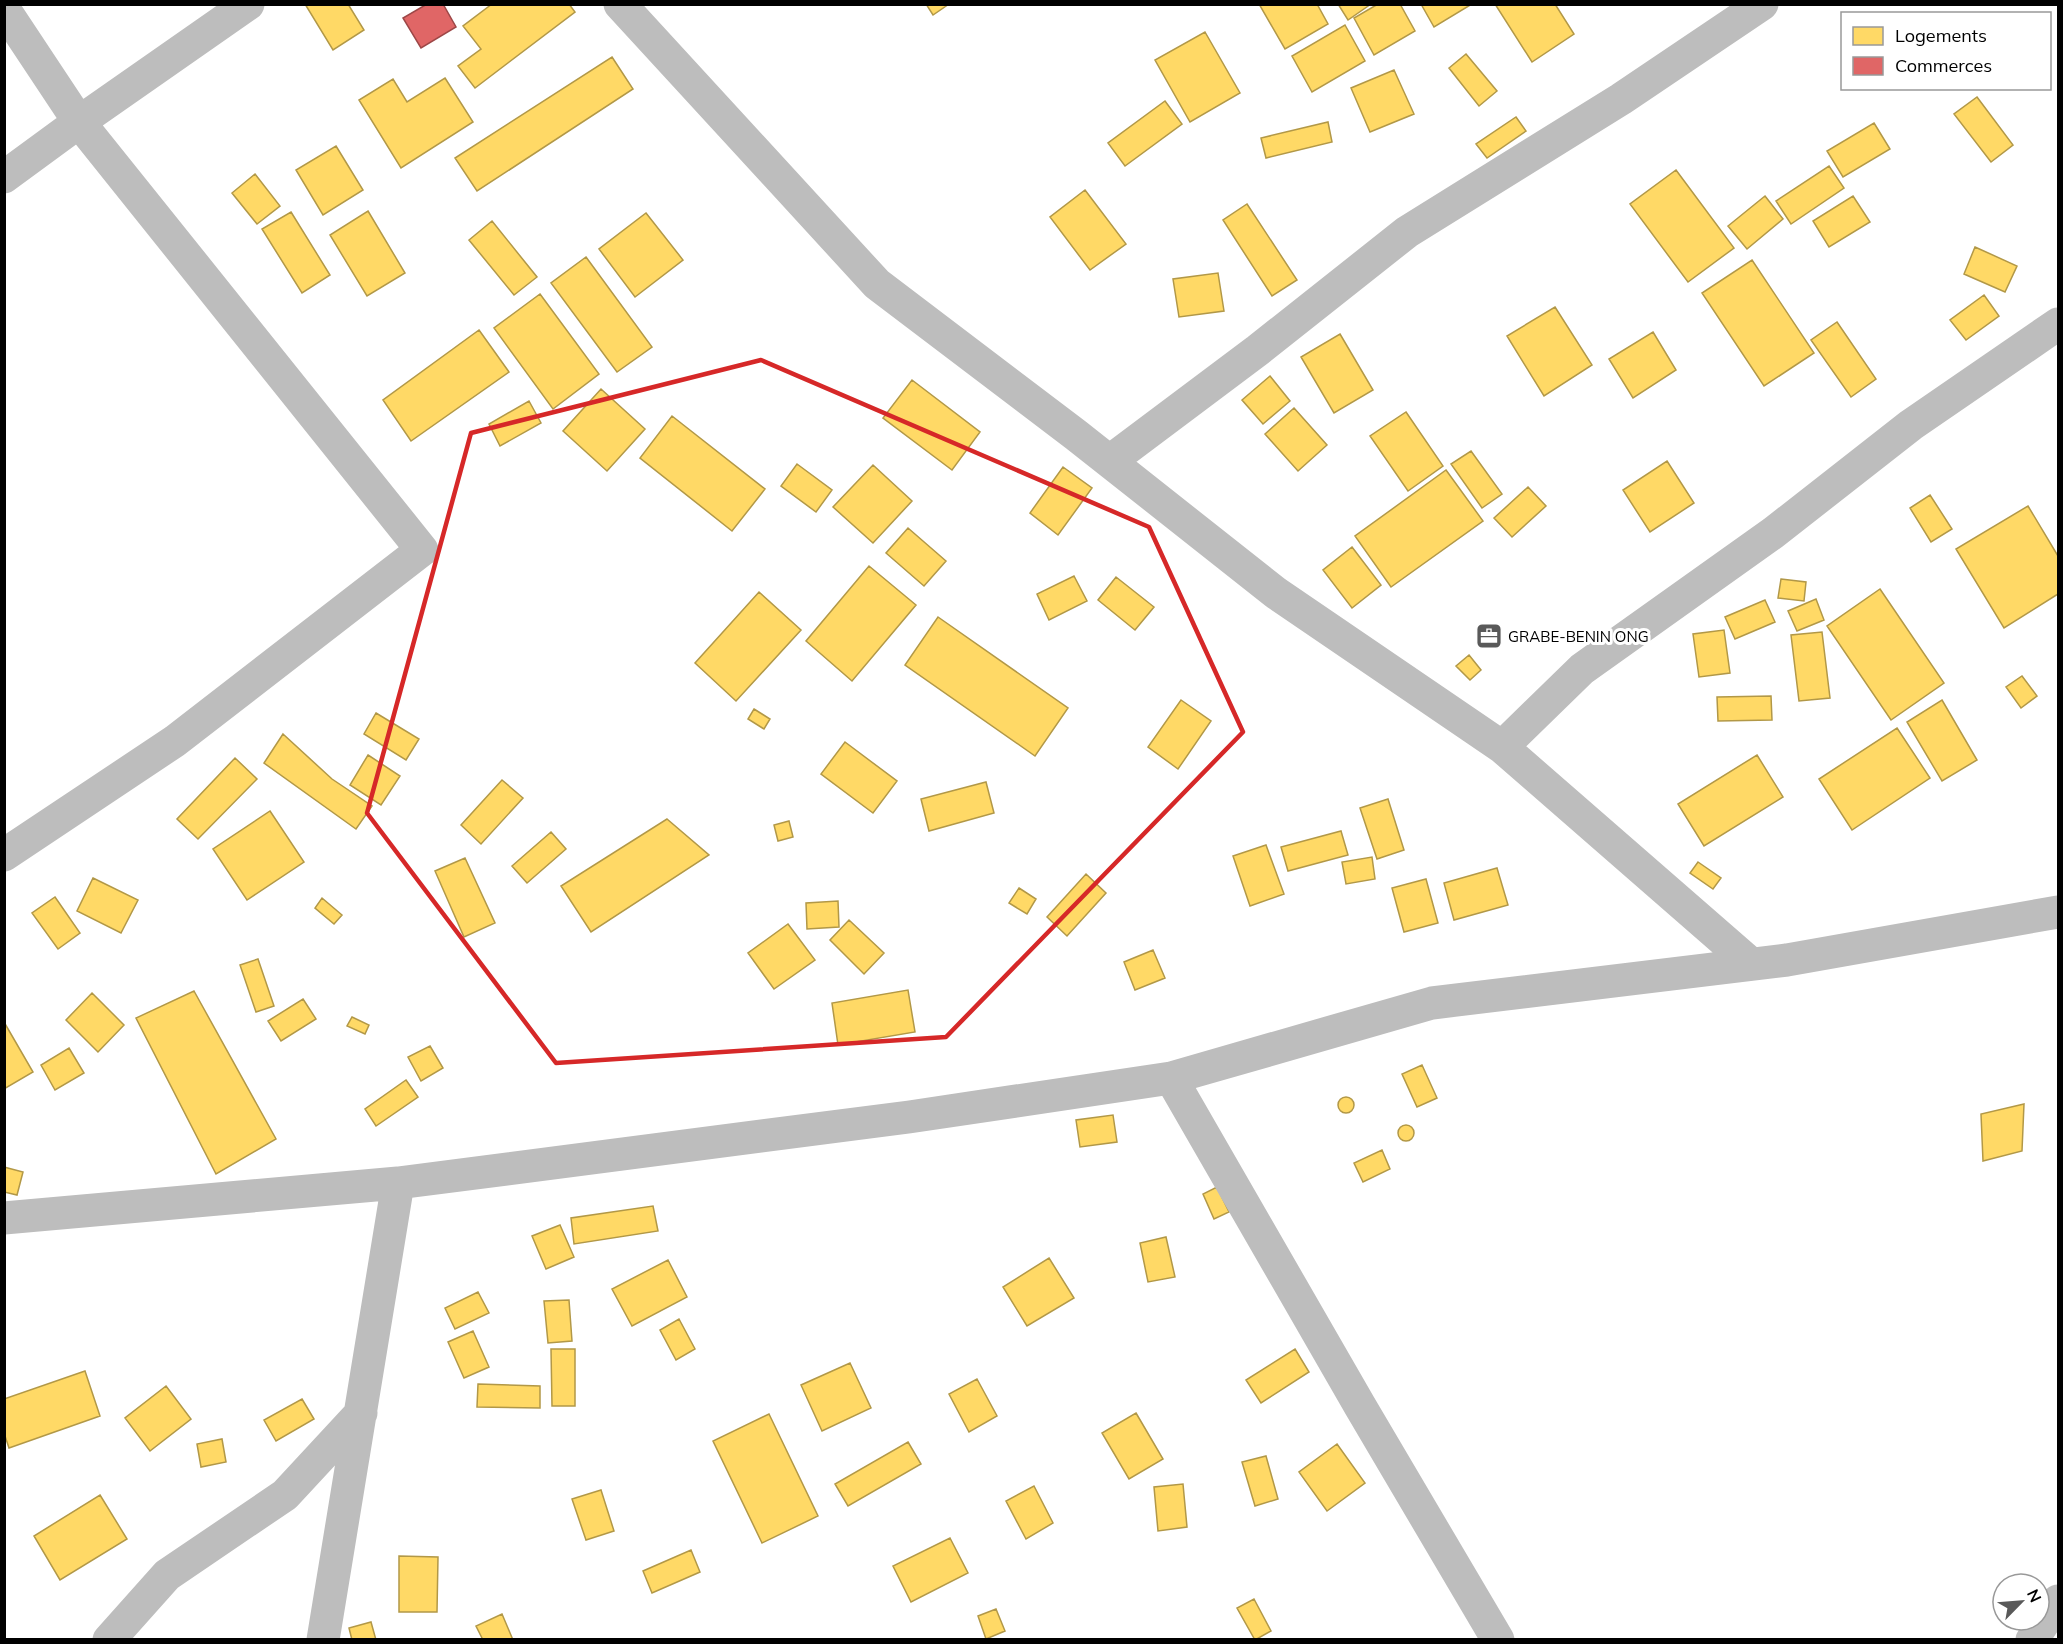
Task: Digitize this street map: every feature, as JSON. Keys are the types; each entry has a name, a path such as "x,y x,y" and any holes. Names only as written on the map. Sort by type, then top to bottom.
{"street":[{"path":"4,177 248,4"},
{"path":"620,4 877,284 1110,461 1276,593 1502,747 1751,964"},
{"path":"1110,461 1258,350 1407,232 1621,99 1762,4"},
{"path":"4,9 79,122 422,550 175,741 4,855"},
{"path":"1502,747 1582,669 1773,533 1911,425 2058,324"},
{"path":"4,1218 398,1183 897,1118 1171,1078 1432,1003 1787,960 2051,909"},
{"path":"1171,1078 1498,1640"},
{"path":"323,1640 398,1183"},
{"path":"109,1640 167,1575 285,1495 361,1413"},
{"path":"2032,1640 2058,1600"}],"highlighted area":[{"path":"761,360 1149,527 1243,732 946,1037 556,1063 367,813 471,433"}],"building: Logements":[{"path":"305,4 348,4 364,30 333,50"},
{"path":"492,4 569,4 575,12 475,88 458,66 481,49 463,26"},
{"path":"926,4 949,4 933,15"},
{"path":"1259,4 1317,4 1328,24 1285,49"},
{"path":"1338,4 1371,4 1348,20"},
{"path":"1378,4 1400,4 1415,31 1374,55 1354,18"},
{"path":"1421,4 1472,4 1434,27"},
{"path":"1495,4 1555,4 1574,34 1532,62"},
{"path":"1345,25 1365,61 1312,92 1292,56"},
{"path":"1205,32 1240,93 1190,122 1155,60"},
{"path":"1466,54 1497,91 1479,106 1449,68"},
{"path":"612,57 633,89 477,191 455,158"},
{"path":"1394,70 1414,114 1370,132 1351,88"},
{"path":"445,78 473,122 401,168 359,100 393,79 407,102"},
{"path":"1977,97 2013,145 1991,162 1954,114"},
{"path":"1165,101 1182,124 1125,166 1108,143"},
{"path":"1516,117 1526,131 1487,158 1476,144"},
{"path":"1328,122 1332,142 1266,158 1261,138"},
{"path":"1874,123 1890,149 1843,177 1827,151"},
{"path":"336,146 363,190 323,215 296,170"},
{"path":"1829,166 1844,188 1791,224 1776,201"},
{"path":"1676,170 1734,248 1688,282 1630,204"},
{"path":"255,174 280,206 257,224 232,193"},
{"path":"1085,190 1126,244 1090,270 1050,217"},
{"path":"1765,196 1783,219 1747,249 1728,226"},
{"path":"1853,196 1870,222 1829,247 1813,221"},
{"path":"1247,204 1297,280 1272,296 1223,220"},
{"path":"368,211 405,273 367,296 330,235"},
{"path":"291,212 330,275 302,293 262,229"},
{"path":"646,213 683,260 635,297 599,249"},
{"path":"492,221 537,277 514,295 469,240"},
{"path":"1975,247 2017,266 2005,292 1964,274"},
{"path":"586,257 652,347 617,372 551,283"},
{"path":"1752,260 1814,353 1764,386 1702,293"},
{"path":"1218,273 1224,311 1179,317 1173,279"},
{"path":"540,294 599,374 553,409 494,328"},
{"path":"1984,295 1999,316 1966,340 1950,320"},
{"path":"1555,307 1592,365 1544,396 1507,336"},
{"path":"1837,322 1876,379 1851,397 1811,340"},
{"path":"479,330 509,372 411,441 383,400"},
{"path":"1653,332 1676,370 1633,398 1609,359"},
{"path":"1340,334 1373,390 1334,413 1301,357"},
{"path":"1270,376 1290,401 1263,424 1242,400"},
{"path":"912,380 980,432 952,470 883,418"},
{"path":"601,389 645,429 607,471 563,431"},
{"path":"529,401 541,423 500,446 489,424"},
{"path":"1294,408 1327,445 1298,471 1265,434"},
{"path":"1406,412 1443,466 1408,491 1370,436"},
{"path":"672,416 765,489 732,531 640,458"},
{"path":"1471,451 1502,494 1482,508 1451,464"},
{"path":"1667,461 1694,503 1650,532 1623,490"},
{"path":"797,464 832,490 816,512 781,486"},
{"path":"873,465 912,501 873,543 833,507"},
{"path":"1063,467 1092,488 1058,535 1030,513"},
{"path":"1446,470 1483,521 1391,587 1355,536"},
{"path":"1528,487 1546,506 1512,537 1494,518"},
{"path":"1930,495 1952,529 1931,542 1910,508"},
{"path":"2028,506 2058,556 2058,594 2004,628 1956,549"},
{"path":"908,528 946,561 924,586 886,553"},
{"path":"1352,547 1381,585 1352,608 1323,570"},
{"path":"869,566 916,605 852,681 806,641"},
{"path":"1074,576 1087,601 1049,620 1037,594"},
{"path":"1116,577 1154,607 1135,630 1098,600"},
{"path":"1781,579 1806,582 1804,601 1778,598"},
{"path":"1880,589 1944,683 1891,720 1827,626"},
{"path":"759,592 801,630 736,701 695,663"},
{"path":"1816,599 1824,620 1797,631 1788,611"},
{"path":"1765,600 1775,622 1735,639 1725,617"},
{"path":"938,617 1068,708 1035,756 905,665"},
{"path":"1724,630 1730,673 1699,677 1693,634"},
{"path":"1822,632 1830,698 1799,701 1791,635"},
{"path":"1469,655 1481,670 1470,680 1456,666"},
{"path":"2022,676 2037,696 2021,708 2006,687"},
{"path":"1771,696 1772,720 1718,721 1717,697"},
{"path":"1181,700 1211,721 1178,769 1148,747"},
{"path":"1942,700 1977,760 1942,781 1907,722"},
{"path":"754,709 770,719 764,729 748,719"},
{"path":"376,713 419,739 406,760 364,734"},
{"path":"1897,728 1930,778 1852,830 1819,779"},
{"path":"283,734 332,779 372,806 356,829 264,763"},
{"path":"845,742 897,781 873,813 821,774"},
{"path":"368,755 400,776 381,805 350,785"},
{"path":"1757,755 1783,797 1704,846 1678,804"},
{"path":"235,758 257,779 198,839 177,819"},
{"path":"502,780 523,798 481,844 461,825"},
{"path":"986,782 994,813 929,831 921,799"},
{"path":"1388,799 1404,850 1377,859 1360,808"},
{"path":"270,811 304,862 247,900 213,849"},
{"path":"667,819 709,855 591,932 561,886"},
{"path":"789,821 793,837 778,841 774,825"},
{"path":"1341,831 1348,855 1288,871 1281,847"},
{"path":"551,832 566,849 527,883 512,866"},
{"path":"1266,845 1284,894 1250,906 1233,856"},
{"path":"1372,857 1375,879 1346,884 1342,862"},
{"path":"465,858 495,923 464,937 435,871"},
{"path":"1698,862 1721,878 1713,889 1690,873"},
{"path":"1497,868 1508,905 1454,920 1444,883"},
{"path":"1086,874 1106,893 1067,936 1047,917"},
{"path":"93,878 138,900 121,933 77,911"},
{"path":"1426,879 1438,923 1404,932 1392,888"},
{"path":"1019,888 1036,899 1027,914 1009,903"},
{"path":"55,897 80,933 58,949 32,913"},
{"path":"322,898 342,915 334,924 315,908"},
{"path":"838,901 839,927 807,929 806,903"},
{"path":"849,920 884,953 864,974 830,940"},
{"path":"788,924 815,960 774,989 748,953"},
{"path":"1153,950 1165,978 1135,990 1124,962"},
{"path":"258,959 274,1006 256,1012 240,965"},
{"path":"908,990 915,1032 838,1045 832,1003"},
{"path":"194,991 276,1139 216,1174 136,1018"},
{"path":"92,993 124,1025 98,1052 66,1020"},
{"path":"303,999 316,1019 281,1041 268,1021"},
{"path":"352,1017 369,1025 365,1034 347,1026"},
{"path":"4,1022 33,1072 4,1089"},
{"path":"430,1046 443,1068 421,1081 408,1057"},
{"path":"69,1048 84,1073 55,1090 41,1065"},
{"path":"1422,1065 1437,1098 1417,1107 1402,1074"},
{"path":"406,1080 418,1097 376,1126 365,1109"},
{"path":"1346,1097 1354,1105 1346,1113 1338,1105"},
{"path":"2024,1104 2022,1151 1983,1161 1981,1114"},
{"path":"1113,1115 1117,1142 1080,1147 1076,1120"},
{"path":"1406,1125 1414,1133 1406,1141 1398,1133"},
{"path":"1382,1150 1390,1169 1363,1182 1354,1163"},
{"path":"4,1167 23,1172 17,1195 4,1192"},
{"path":"1217,1187 1229,1212 1214,1219 1203,1194"},
{"path":"653,1206 658,1231 574,1244 571,1218"},
{"path":"560,1225 574,1257 546,1269 532,1236"},
{"path":"1166,1237 1175,1277 1148,1282 1140,1243"},
{"path":"1049,1258 1074,1298 1027,1326 1003,1287"},
{"path":"668,1260 687,1297 632,1326 612,1289"},
{"path":"478,1292 489,1313 455,1329 445,1308"},
{"path":"569,1300 572,1341 548,1343 544,1301"},
{"path":"679,1319 695,1349 676,1360 660,1330"},
{"path":"473,1331 489,1367 464,1378 448,1342"},
{"path":"551,1349 575,1349 575,1406 552,1406"},
{"path":"1295,1349 1309,1372 1261,1403 1246,1380"},
{"path":"850,1363 871,1408 822,1431 801,1385"},
{"path":"85,1371 100,1416 9,1448 4,1433 4,1399"},
{"path":"977,1379 997,1416 969,1432 949,1394"},
{"path":"478,1384 540,1386 540,1408 477,1407"},
{"path":"166,1386 191,1419 150,1451 125,1418"},
{"path":"302,1399 314,1419 276,1441 264,1420"},
{"path":"1136,1413 1163,1459 1129,1479 1102,1433"},
{"path":"769,1414 818,1516 762,1543 713,1441"},
{"path":"222,1439 226,1462 201,1467 197,1444"},
{"path":"908,1442 921,1464 848,1506 835,1484"},
{"path":"1337,1444 1365,1483 1327,1511 1299,1472"},
{"path":"1266,1456 1278,1499 1255,1506 1242,1462"},
{"path":"1183,1484 1187,1527 1158,1531 1154,1487"},
{"path":"1034,1486 1053,1523 1026,1539 1006,1501"},
{"path":"601,1490 614,1531 586,1540 572,1499"},
{"path":"100,1495 127,1539 60,1580 34,1536"},
{"path":"950,1538 968,1573 911,1602 893,1566"},
{"path":"691,1550 700,1572 652,1593 643,1571"},
{"path":"399,1556 438,1557 437,1612 399,1612"},
{"path":"1254,1599 1271,1631 1255,1640 1237,1608"},
{"path":"996,1609 1005,1631 986,1639 978,1616"},
{"path":"502,1614 513,1640 483,1640 476,1626"},
{"path":"371,1622 376,1640 352,1640 349,1628"}],"building: Commerces":[{"path":"427,4 443,4 456,27 421,48 403,18"}],"place":[{"name":"GRABE-BENIN ONG","path":"1489,636"}]}
